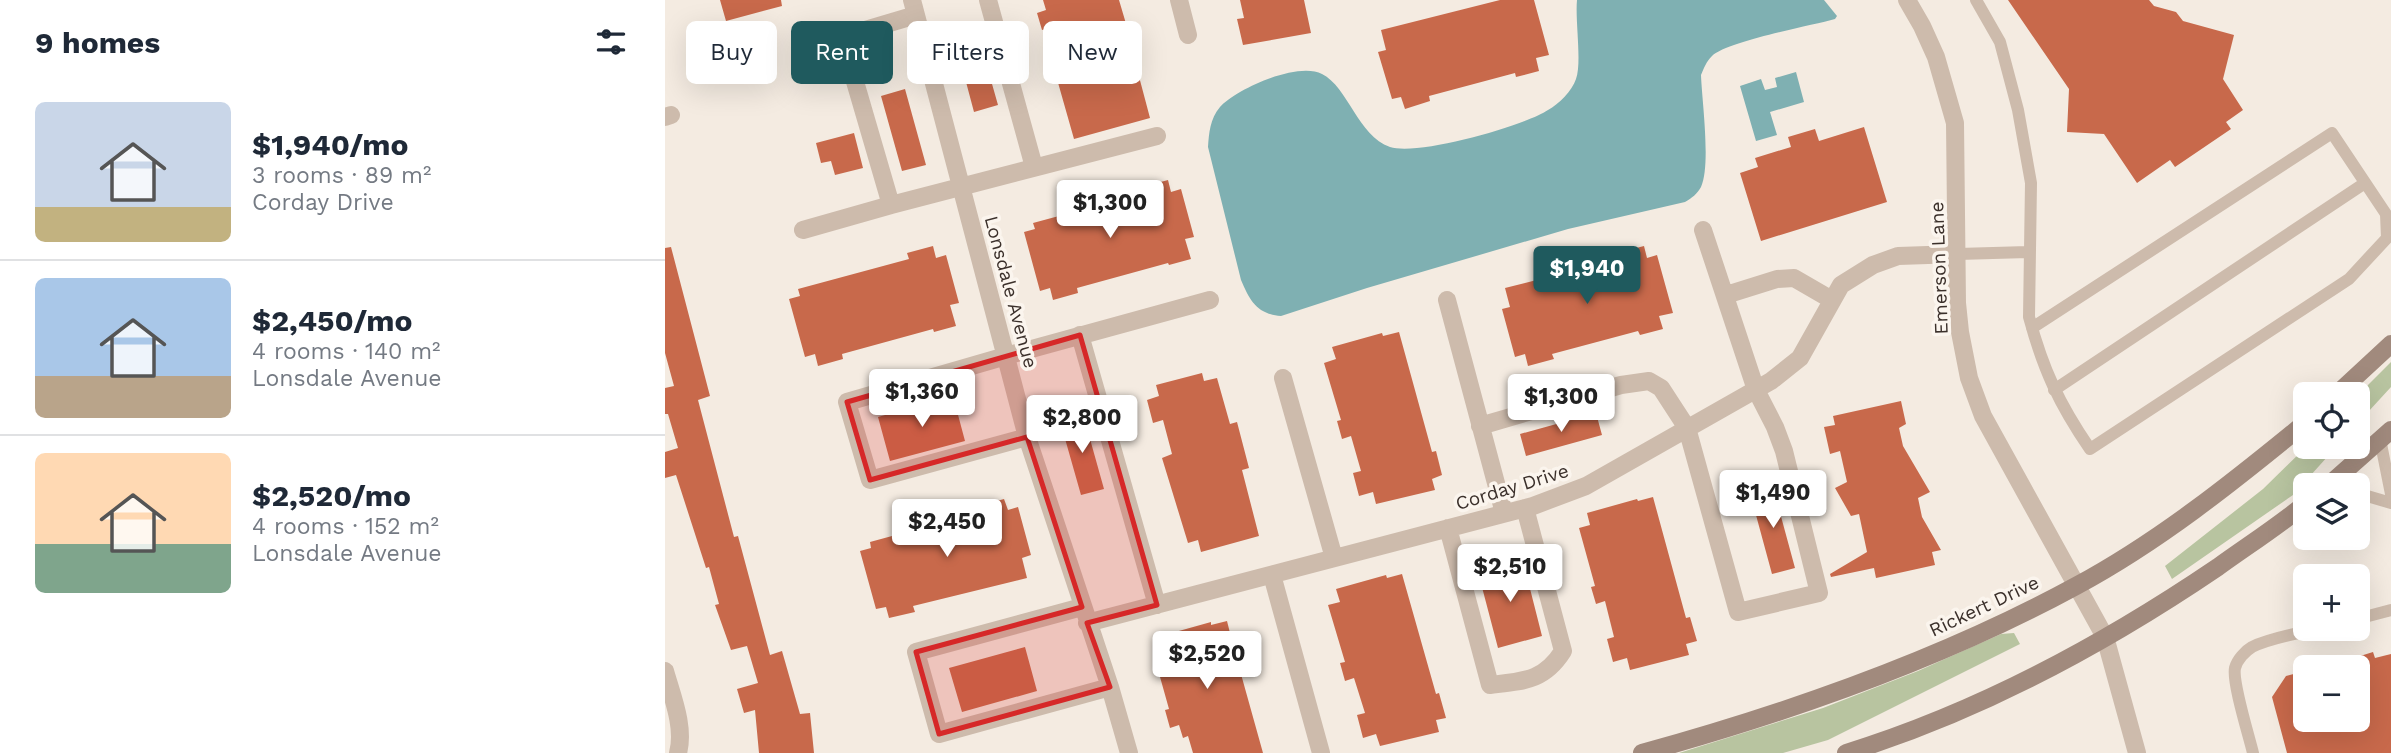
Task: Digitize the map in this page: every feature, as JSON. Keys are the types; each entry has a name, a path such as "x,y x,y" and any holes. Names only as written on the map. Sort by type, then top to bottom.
{"street":[{"path":"988,0 1034,167"},
{"path":"1179,0 1188,35"},
{"name":"Emerson Lane","path":"1907,0 1936,57 1955,124 1957,303 1969,378 1983,416 2105,637 2137,753"},
{"path":"891,205 842,37 914,8"},
{"name":"Lonsdale Avenue","path":"914,8 1027,437 1110,687 1129,753"},
{"path":"803,230 1157,135"},
{"path":"1480,426 1621,385 1649,381 1661,388 1687,428 1738,612 1819,593 1784,452 1756,390 1703,230"},
{"name":"Corday Drive","path":"1110,687 939,734 916,652 1085,615 1157,605 1525,508 1586,486 1771,381 1800,358 1840,285 1873,265 1898,256 1958,254"},
{"path":"1726,295 1777,279 1794,278 1832,300"},
{"path":"1027,437 870,480 847,402 1210,300"},
{"path":"1447,300 1504,513"},
{"path":"1080,335 1157,605"},
{"path":"2350,382 2391,344"},
{"path":"1283,378 1334,558"},
{"name":"Rickert Drive","path":"1641,753 1706,736 1862,682 1956,643 2077,586 2180,519 2293,433"},
{"path":"2342,473 2386,434"},
{"path":"1448,528 1490,685 1529,681 1553,666 1563,650 1525,508"},
{"path":"1846,753 1883,742 2043,673 2176,595 2293,513"},
{"path":"1272,575 1321,753"},
{"path":"665,671 679,727 678,753"}],"lane":[{"path":"1976,0 2000,42 2018,110 2031,183 2029,317 2032,328 2042,364 2065,414 2090,449 2349,279 2387,238 2385,214 2332,134 2032,328"},
{"path":"2054,390 2365,183"},
{"path":"1958,254 2028,252"},
{"path":"2386,434 2391,494"},
{"path":"2370,497 2391,503"},
{"path":"2370,616 2391,610"},
{"path":"2253,753 2235,669 2250,648 2293,636"}],"highlighted area":[{"path":"1080,335 1157,605 1087,623 1110,687 939,734 916,652 1082,607 1027,437 870,480 847,402"}],"green space":[{"path":"2391,362 2391,387 2370,410 2370,383"},
{"path":"2294,459 2325,459 2313,473 2293,473 2293,495 2172,579 2165,566 2263,489"},
{"path":"2014,633 2020,644 1828,740 1783,753 1679,753 1823,708 1918,671 2001,634"}],"water":[{"path":"1577,0 1824,0 1837,16 1835,19 1734,45 1710,58 1701,75 1706,149 1704,177 1698,192 1685,202 1568,229 1281,316 1273,315 1255,305 1241,280 1208,147 1212,121 1220,107 1239,92 1268,79 1298,71 1311,71 1331,80 1370,133 1390,147 1404,149 1445,144 1494,132 1548,110 1561,101 1571,88 1578,72"},
{"path":"1796,72 1804,102 1770,112 1777,135 1756,141 1740,86 1761,79 1765,90 1777,87 1775,78"}],"building":[{"path":"720,0 781,0 782,6 726,21"},
{"path":"1043,0 1119,0 1125,21 1043,21 1042,30 1037,13 1046,10"},
{"path":"1240,0 1304,0 1311,33 1243,45 1237,19 1244,18"},
{"path":"1500,0 1534,0 1549,55 1536,58 1539,71 1516,77 1515,73 1429,96 1430,101 1405,109 1401,97 1392,99 1378,52 1386,50 1381,30"},
{"path":"2008,0 2149,0 2154,6 2176,12 2183,21 2234,35 2223,79 2243,110 2226,122 2231,129 2175,167 2170,160 2137,183 2104,134 2067,132 2069,89"},
{"path":"967,84 992,84 998,105 974,112"},
{"path":"1058,84 1141,84 1150,118 1074,139"},
{"path":"905,89 926,165 902,171 881,96"},
{"path":"1864,127 1887,202 1761,241 1740,173 1758,167 1755,158 1791,147 1788,137 1815,129 1819,141"},
{"path":"854,133 863,168 835,175 831,161 821,163 816,143"},
{"path":"1168,180 1171,192 1181,189 1194,237 1185,239 1191,259 1077,288 1078,293 1053,300 1050,288 1040,291 1024,232 1035,229 1033,223 1144,193 1142,187"},
{"path":"933,246 936,258 946,255 959,303 950,305 956,326 934,332 933,329 842,354 843,359 818,366 815,354 805,357 789,299 800,296 798,289 909,259 907,253"},
{"path":"1644,246 1647,258 1657,255 1673,313 1659,316 1663,329 1640,335 1638,331 1552,354 1554,359 1528,366 1525,354 1515,357 1502,309 1510,307 1505,288 1619,259 1617,253"},
{"path":"671,247 710,396 698,400 734,537 738,536 770,655 782,651 800,714 810,713 814,753 759,753 755,710 744,713 737,689 758,683 747,646 731,650 715,605 719,604 709,567 706,568 676,475 665,478 665,452 678,448 668,414 665,414 665,388 674,386 665,353 665,248"},
{"path":"1399,332 1432,452 1436,451 1442,475 1432,479 1435,490 1376,504 1373,492 1359,496 1353,473 1361,471 1351,436 1342,439 1337,421 1341,420 1324,363 1336,359 1332,347 1382,333 1383,336"},
{"path":"1202,373 1204,381 1217,378 1230,424 1237,422 1249,468 1242,470 1259,536 1201,552 1198,540 1188,543 1162,458 1172,454 1163,420 1153,423 1147,400 1159,396 1156,385"},
{"path":"953,396 965,441 890,461 878,417"},
{"path":"1901,401 1906,424 1899,428 1903,446 1930,492 1918,498 1922,517 1941,550 1932,552 1935,565 1876,578 1874,568 1831,577 1830,574 1867,552 1859,514 1851,516 1835,488 1847,482 1840,451 1830,454 1824,427 1835,425 1833,416"},
{"path":"1596,413 1602,435 1526,456 1520,434"},
{"path":"1083,414 1104,489 1081,495 1060,421"},
{"path":"1773,487 1795,568 1772,574 1750,493"},
{"path":"1653,497 1686,618 1690,617 1697,641 1686,644 1689,655 1630,670 1627,658 1613,662 1607,639 1614,637 1605,601 1596,604 1591,587 1595,586 1579,528 1590,525 1587,513"},
{"path":"1004,499 1008,510 1018,507 1031,555 1022,558 1027,578 913,606 915,612 889,618 886,607 876,609 860,551 871,548 870,542 980,512 979,506"},
{"path":"1523,561 1542,636 1498,648 1478,572"},
{"path":"1402,574 1436,694 1439,693 1446,718 1436,720 1439,732 1380,746 1376,734 1363,738 1357,715 1365,713 1354,678 1345,681 1340,663 1345,662 1328,605 1340,602 1336,589 1386,575 1387,578"},
{"path":"1227,621 1263,753 1193,753 1188,736 1183,738 1179,725 1170,728 1165,710 1169,709 1153,652 1164,649 1161,636 1211,622 1211,625"},
{"path":"1025,647 1037,691 962,712 949,668"},
{"path":"2373,652 2375,658 2391,654 2391,753 2287,753 2272,697 2286,676 2293,674 2293,732 2370,732 2370,655 2363,655"}]}
